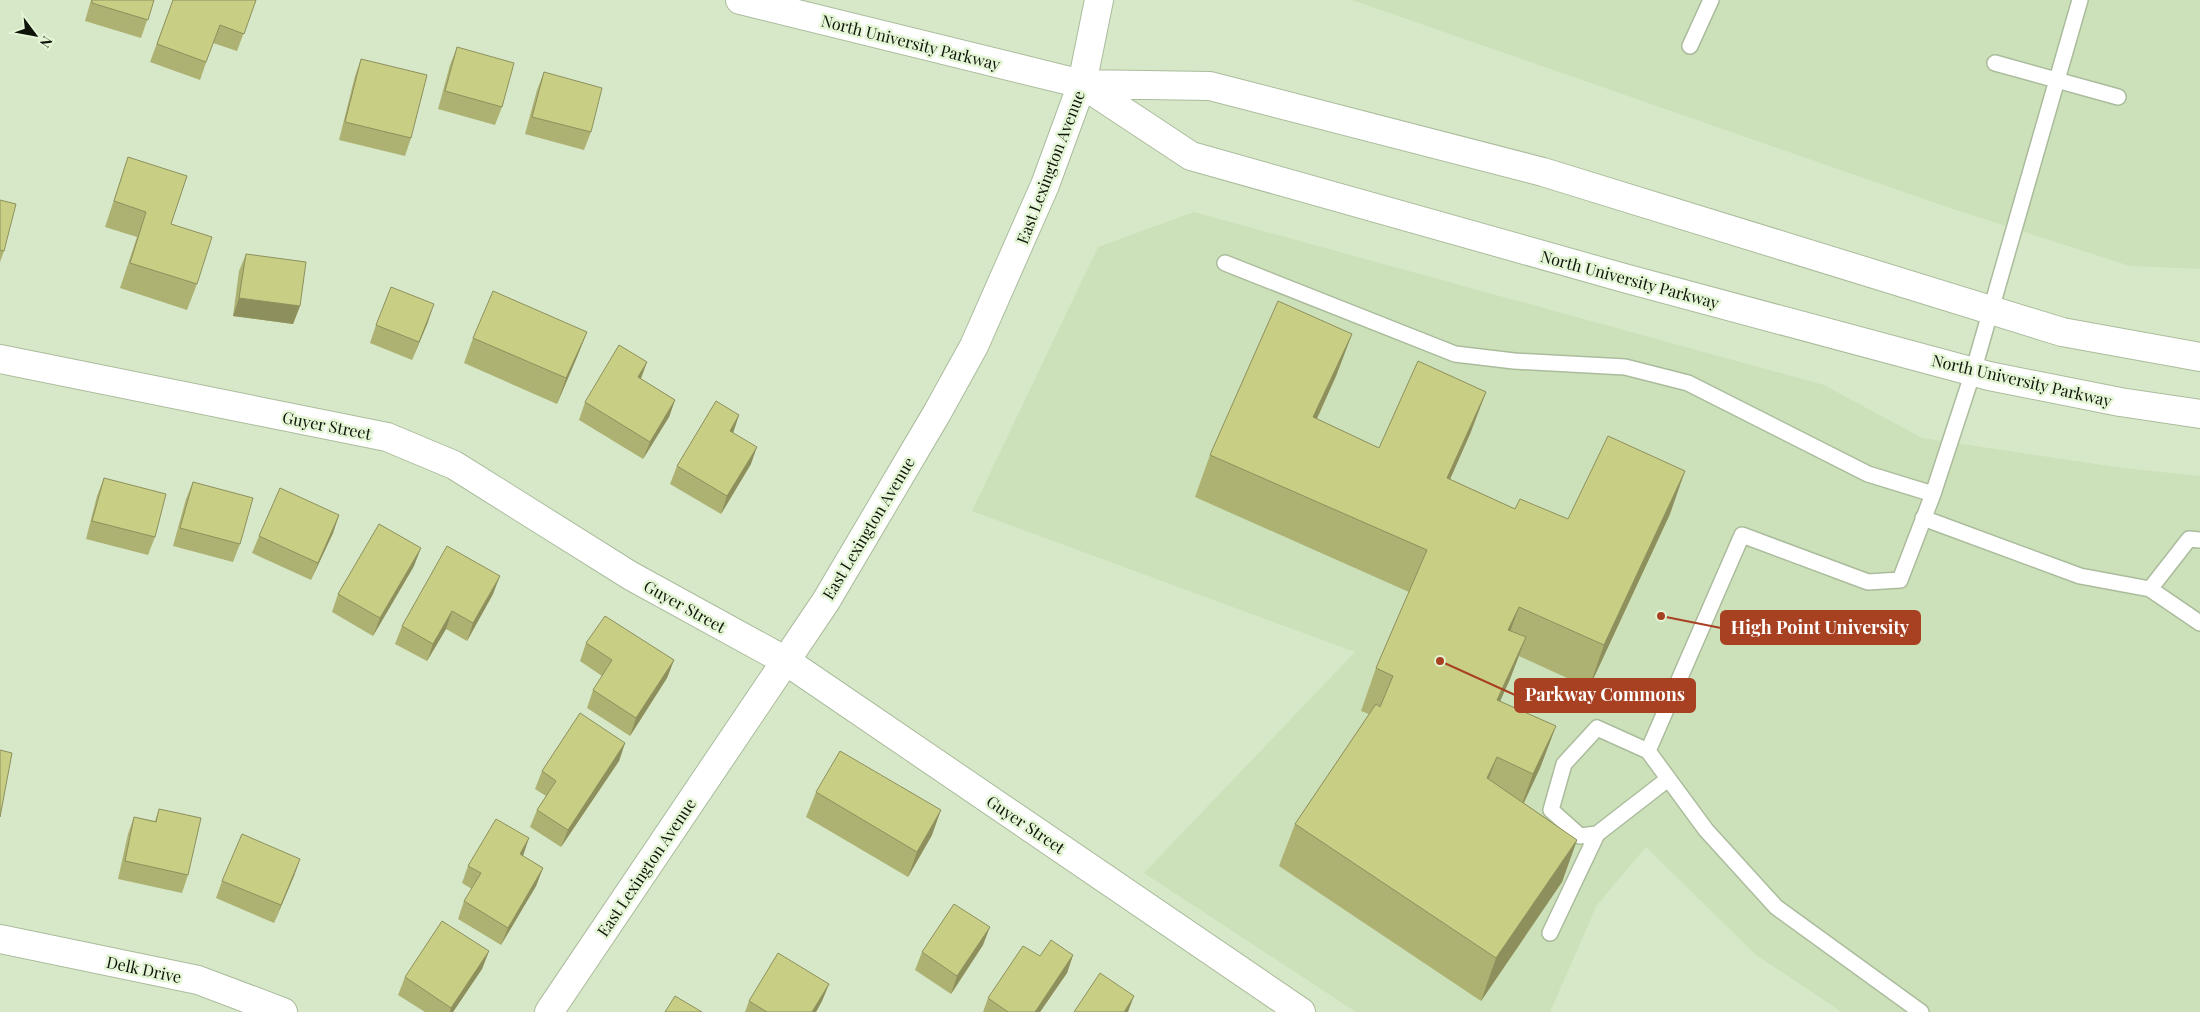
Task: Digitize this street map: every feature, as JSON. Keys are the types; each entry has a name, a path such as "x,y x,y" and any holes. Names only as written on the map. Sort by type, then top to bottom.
{"main road":[{"name":"North University Parkway","path":"740,0 1082,84 1210,86 1543,172 2062,332 2200,357"},
{"name":"East Lexington Avenue","path":"549,1012 826,601 937,414 974,346 1045,185 1082,84 1099,0"},
{"name":"North University Parkway","path":"1082,84 1191,156 1634,280 1973,372 2110,400 2200,414"},
{"name":"Guyer Street","path":"0,359 387,437 454,465 631,576 786,661 1301,1012"},
{"name":"Delk Drive","path":"0,939 198,980 283,1012"}],"lane":[{"path":"1690,46 1711,0"},
{"path":"1648,751 1742,535 1868,582 1900,580 1932,494 1973,372 2080,0"},
{"path":"1995,63 2118,97"},
{"path":"1225,263 1455,354 1514,361 1626,367 1688,383 1868,474 1932,494"},
{"path":"1923,518 2080,576 2150,589 2200,623"},
{"path":"2150,589 2189,540 2200,540"},
{"path":"1597,834 1580,836 1551,810 1564,764 1597,728 1648,751 1706,830 1776,907 1921,1012"},
{"path":"1550,933 1597,834 1668,779"}],"shaded area":[{"path":"1352,0 2200,0 2200,269 2130,266 1947,207"},
{"path":"1194,212 1824,385 1922,438 2123,468 2200,476 2200,1012 1842,1012 1756,955 1646,847 1597,905 1550,1012 1356,1012 1144,873 1355,652 972,511 1098,247"}],"building":[{"path":"92,0 154,0 148,20 92,3"},
{"path":"173,0 256,0 244,34 220,25 206,62 157,44"},
{"path":"457,47 514,63 502,107 445,91"},
{"path":"361,59 427,75 411,138 345,122"},
{"path":"544,72 602,88 591,132 532,117"},
{"path":"128,157 187,176 171,224 212,237 197,284 130,263 146,212 114,201"},
{"path":"0,200 16,204 4,251 0,250"},
{"path":"246,254 306,262 300,306 239,298"},
{"path":"391,287 434,304 419,342 376,325"},
{"path":"493,291 587,332 566,378 473,338"},
{"path":"1278,301 1352,334 1313,417 1379,448 1418,361 1486,392 1447,478 1515,509 1520,499 1568,519 1608,436 1685,471 1604,645 1519,607 1508,630 1526,637 1497,700 1556,726 1533,774 1497,757 1487,778 1577,840 1496,958 1295,824 1376,704 1380,707 1393,676 1376,668 1427,550 1210,455"},
{"path":"619,345 647,362 638,377 675,400 650,442 585,402"},
{"path":"716,401 739,415 730,431 757,447 727,496 677,466"},
{"path":"104,478 166,494 155,537 92,521"},
{"path":"193,482 253,498 240,544 180,528"},
{"path":"280,488 339,515 318,563 259,536"},
{"path":"379,524 421,548 380,618 338,594"},
{"path":"447,546 500,576 473,623 452,611 433,644 402,626"},
{"path":"605,616 674,660 636,718 593,690 612,660 586,643"},
{"path":"580,713 625,743 568,830 537,810 556,781 542,771"},
{"path":"0,750 12,753 0,817"},
{"path":"840,751 941,810 917,852 816,792"},
{"path":"159,809 201,818 188,875 125,861 134,817 156,822"},
{"path":"496,819 529,838 520,854 543,868 508,928 464,901 481,873 468,866"},
{"path":"242,834 300,859 281,905 222,881"},
{"path":"954,904 990,927 957,976 922,952"},
{"path":"442,921 489,951 451,1008 405,977"},
{"path":"1051,940 1073,955 1035,1012 1008,1012 988,998 1023,946 1040,956"},
{"path":"778,953 829,984 812,1012 767,1012 749,1001"},
{"path":"1100,973 1134,996 1124,1012 1074,1012"},
{"path":"675,996 702,1012 665,1012"}],"place":[{"name":"High Point University","path":"1661,616"},
{"name":"Parkway Commons","path":"1440,661"}]}
